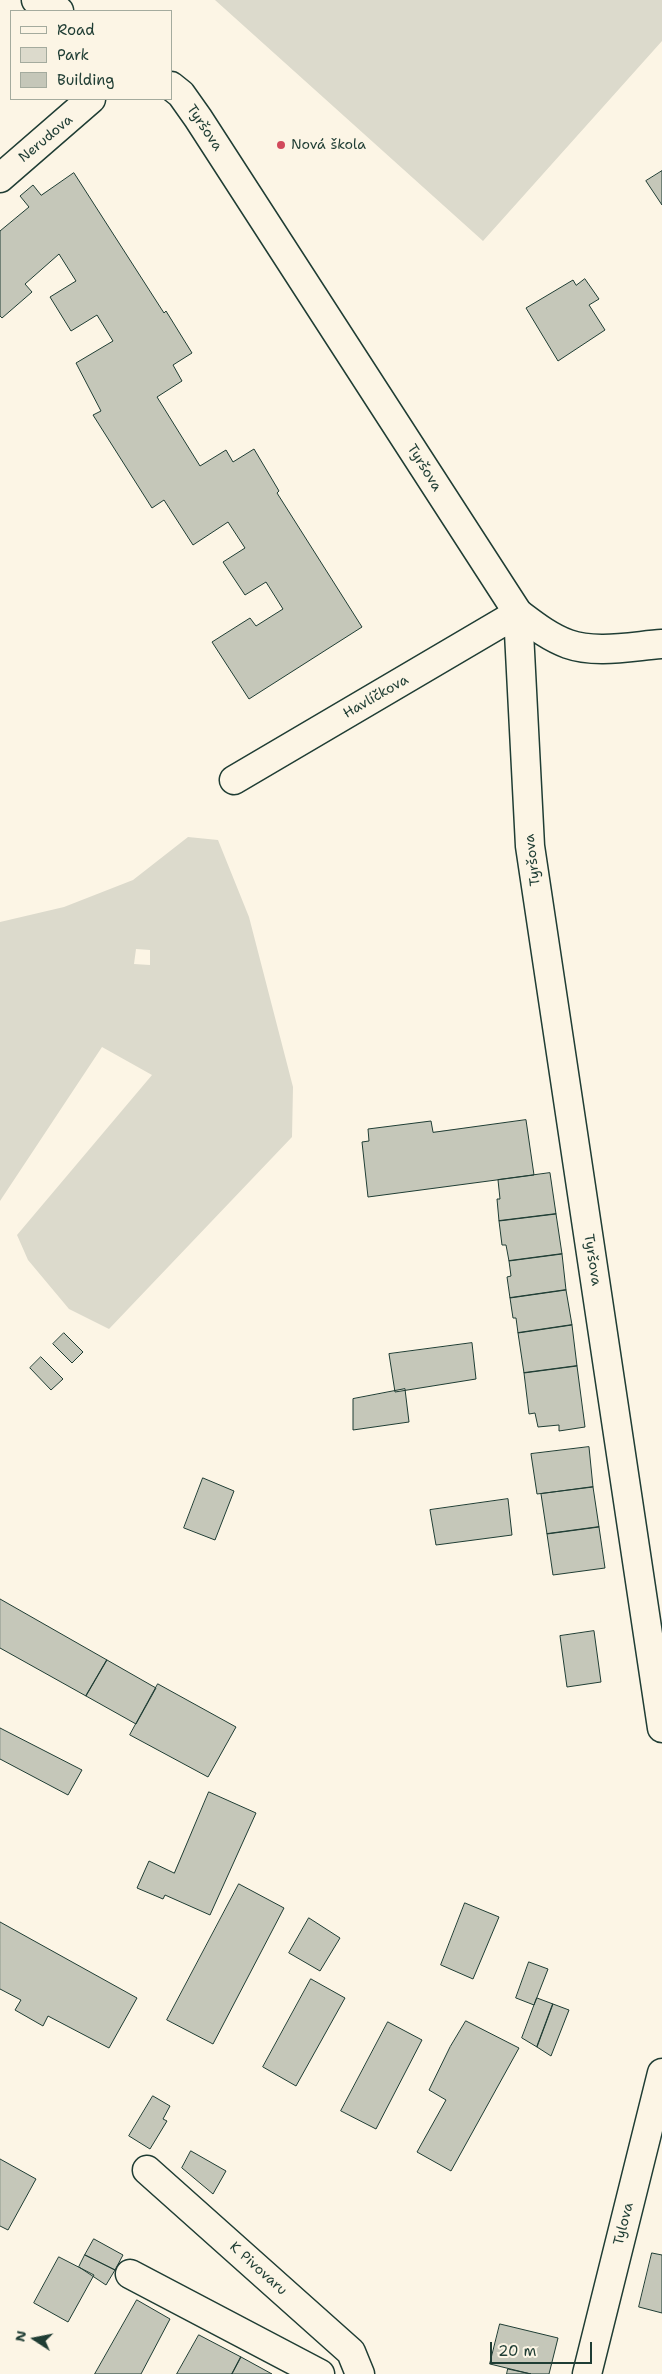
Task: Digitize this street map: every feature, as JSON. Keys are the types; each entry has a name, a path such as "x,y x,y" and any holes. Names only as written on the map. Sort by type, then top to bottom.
{"street":[{"path":"36,0 58,10"},
{"name":"Tyršova","path":"172,87 181,94 198,118 518,613 530,846 662,1728"},
{"name":"Nerudova","path":"0,178 90,100"},
{"path":"518,613 546,634 570,645 601,648 662,644"},
{"name":"Havlíčkova","path":"234,780 518,613"},
{"name":"Tylova","path":"587,2374 662,2073"},
{"name":"K Pivovaru","path":"147,2170 351,2352 360,2374"},
{"path":"130,2274 320,2374"}],"green space":[{"path":"215,0 662,0 662,41 483,241"},
{"path":"188,837 218,840 249,917 293,1087 292,1137 109,1329 69,1309 28,1260 17,1235 152,1075 102,1047 0,1201 0,922 64,907 133,880","holes":["136,949 150,950 150,965 134,964"]}],"building":[{"path":"662,171 662,205 646,181"},
{"path":"74,173 192,353 173,365 182,381 157,397 200,466 226,450 233,462 254,449 279,491 277,493 362,627 249,699 212,642 250,618 256,626 283,609 266,582 245,595 223,562 245,548 228,522 193,545 164,500 152,508 93,415 101,411 76,363 113,341 97,315 71,331 50,297 76,281 59,254 25,284 32,292 2,318 0,316 0,231 29,207 20,196 33,185 41,195"},
{"path":"585,279 599,299 589,305 605,330 558,361 526,308 573,280 576,285"},
{"path":"526,1120 534,1175 368,1197 362,1142 369,1141 368,1129 431,1121 433,1132"},
{"path":"550,1173 556,1214 499,1221 497,1199 500,1199 498,1180"},
{"path":"556,1214 562,1254 509,1261 506,1245 502,1245 499,1221"},
{"path":"562,1254 566,1290 510,1298 507,1277 511,1276 509,1261"},
{"path":"566,1290 572,1325 518,1333 516,1318 513,1318 510,1298"},
{"path":"572,1325 577,1366 524,1373 518,1333"},
{"path":"64,1333 83,1352 72,1363 53,1344"},
{"path":"472,1343 476,1379 395,1392 389,1354"},
{"path":"41,1357 63,1379 51,1390 30,1368"},
{"path":"577,1366 585,1427 559,1431 559,1425 538,1427 535,1413 529,1414 524,1373"},
{"path":"405,1389 409,1422 353,1430 353,1399"},
{"path":"589,1447 593,1487 537,1494 531,1454"},
{"path":"203,1478 234,1491 215,1540 184,1528"},
{"path":"593,1487 599,1527 547,1534 541,1494"},
{"path":"508,1499 512,1535 436,1545 430,1510"},
{"path":"599,1527 605,1568 553,1575 547,1534"},
{"path":"0,1599 107,1660 86,1696 0,1648"},
{"path":"594,1631 601,1682 567,1687 560,1636"},
{"path":"107,1660 156,1688 136,1724 86,1696"},
{"path":"158,1684 236,1727 208,1777 130,1735"},
{"path":"0,1728 82,1770 68,1795 0,1759"},
{"path":"209,1792 256,1813 210,1915 165,1895 163,1899 137,1888 149,1861 174,1873"},
{"path":"239,1884 284,1908 213,2044 167,2020"},
{"path":"465,1903 499,1917 473,1979 441,1965"},
{"path":"309,1918 340,1938 320,1971 289,1953"},
{"path":"0,1922 137,1998 109,2048 48,2016 43,2026 15,2010 21,2000 0,1989"},
{"path":"529,1962 548,1969 534,2005 516,1998"},
{"path":"311,1979 345,1998 296,2086 263,2067"},
{"path":"537,1998 553,2004 537,2047 522,2038"},
{"path":"553,2004 569,2010 551,2056 537,2047"},
{"path":"466,2021 519,2048 451,2171 417,2152 446,2100 429,2090 450,2047"},
{"path":"388,2022 422,2040 376,2129 341,2111"},
{"path":"153,2096 170,2106 163,2119 167,2121 150,2149 129,2136"},
{"path":"191,2151 226,2171 213,2194 182,2168"},
{"path":"0,2159 36,2179 8,2230 0,2226"},
{"path":"94,2239 123,2255 115,2270 85,2255"},
{"path":"652,2253 662,2255 662,2313 639,2307"},
{"path":"85,2255 115,2270 106,2285 79,2267"},
{"path":"59,2257 94,2275 68,2322 34,2303"},
{"path":"137,2300 170,2319 141,2374 95,2374"},
{"path":"500,2324 558,2338 549,2374 531,2374 490,2364"},
{"path":"199,2335 241,2357 232,2374 177,2374"},
{"path":"241,2357 272,2374 232,2374"},
{"path":"508,2369 531,2374 507,2374"}],"place":[{"name":"Nová škola","path":"281,145"}]}
